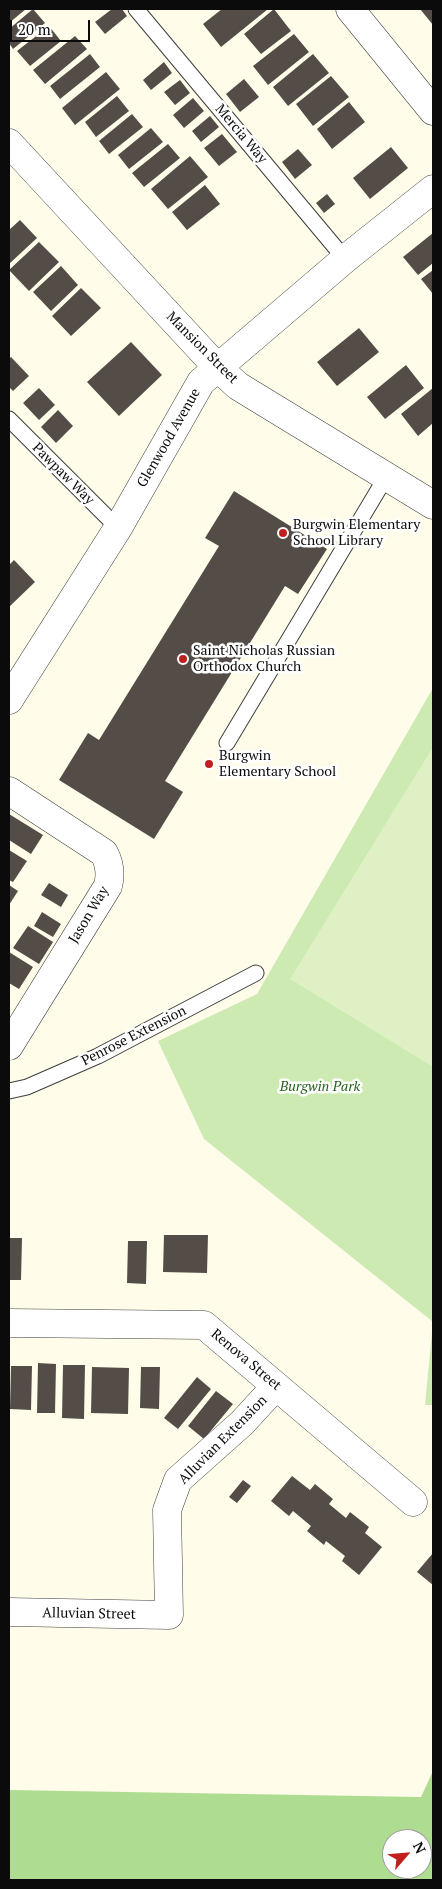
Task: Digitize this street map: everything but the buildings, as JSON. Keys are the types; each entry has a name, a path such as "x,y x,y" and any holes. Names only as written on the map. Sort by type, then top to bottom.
{"street":[{"path":"350,9 433,111"},
{"name":"Mansion Street","path":"9,143 217,367 238,386 433,505"},
{"name":"Glenwood Avenue","path":"12,686 118,528 201,382 345,259 433,189"},
{"name":"Jason Way","path":"9,791 104,853 110,868 110,876 108,886 9,1046"},
{"name":"Renova Street","path":"9,1323 204,1326 413,1502"},
{"name":"Alluvian Extension","path":"170,1615 167,1510 178,1480 242,1423 276,1386"},
{"name":"Alluvian Street","path":"9,1612 170,1615"}],"lane":[{"name":"Mercia Way","path":"136,9 345,259"},
{"name":"Pawpaw Way","path":"9,418 118,528"},
{"path":"227,743 386,477"},
{"name":"Penrose Extension","path":"9,1091 27,1087 98,1056 256,974"}],"green space":[{"name":"Burgwin Park","path":"433,688 433,1322 204,1139 158,1041 257,994"},
{"path":"433,747 433,1067 290,979"},
{"path":"433,1322 433,1405 425,1405"},
{"path":"433,1771 433,1880 9,1880 9,1790 421,1797"}],"place":[{"name":"Burgwin Elementary School Library","path":"283,533"},
{"name":"Saint Nicholas Russian Orthodox Church","path":"183,659"},
{"name":"Burgwin Elementary School","path":"209,764"}]}
